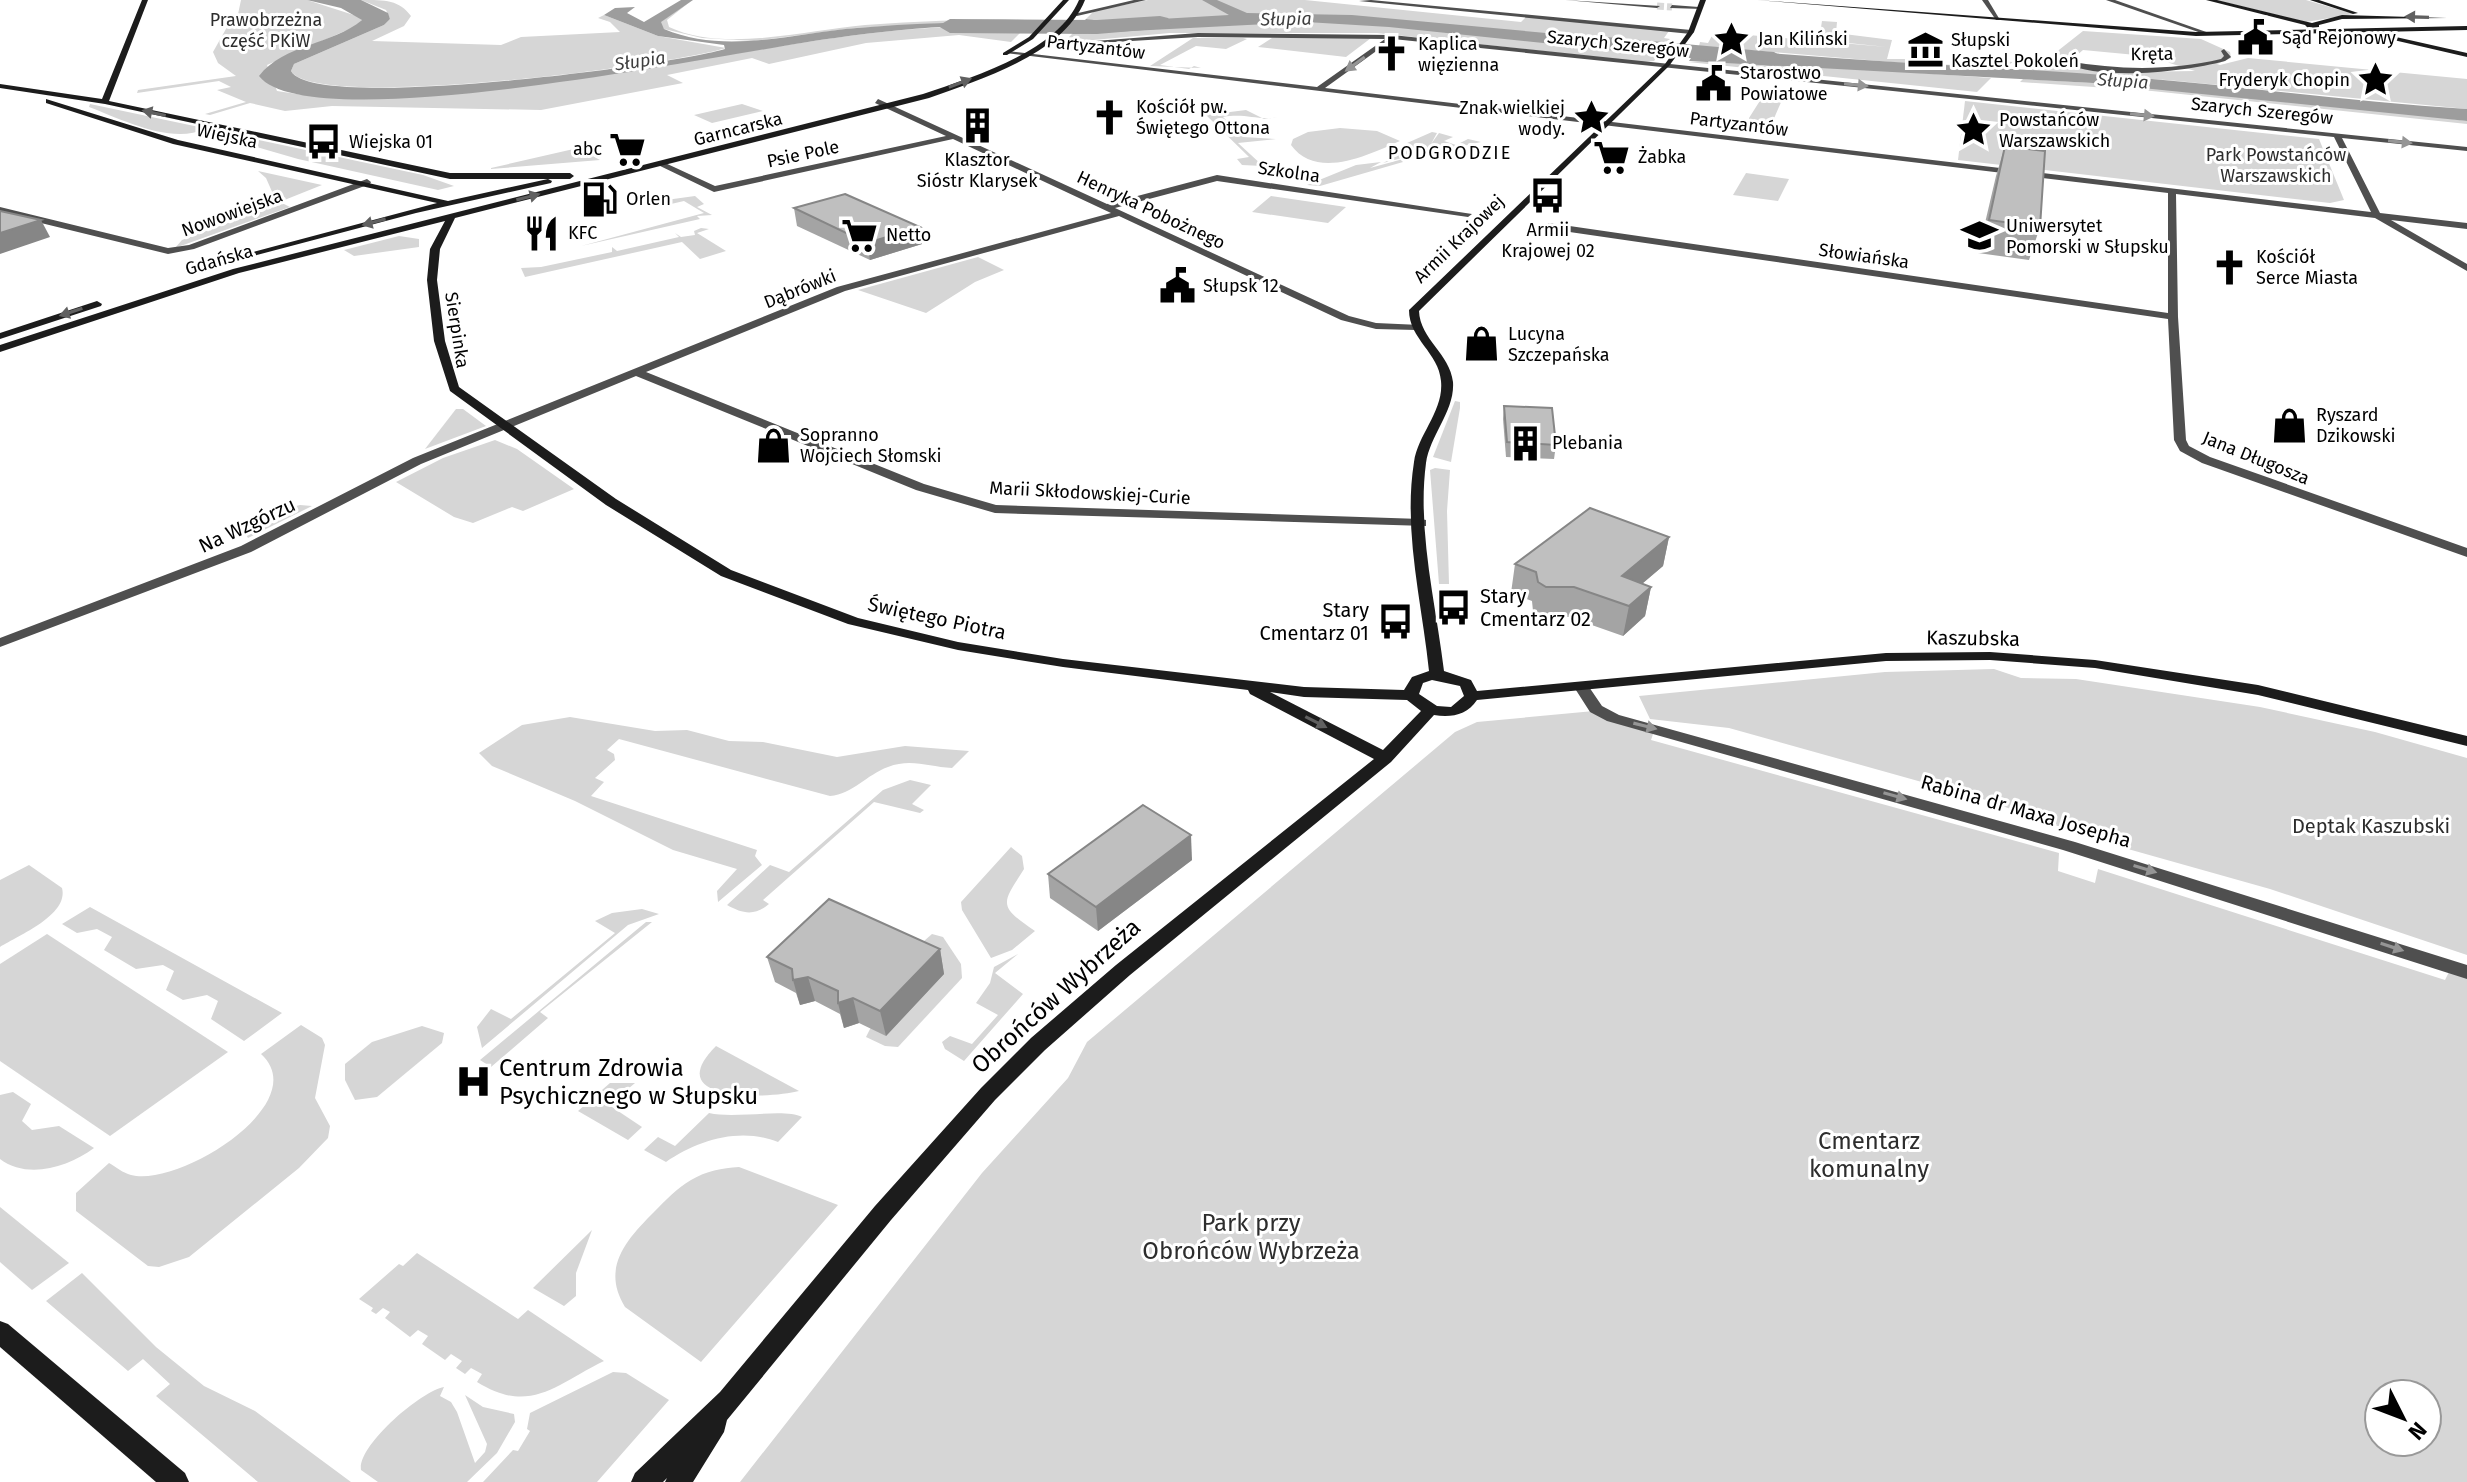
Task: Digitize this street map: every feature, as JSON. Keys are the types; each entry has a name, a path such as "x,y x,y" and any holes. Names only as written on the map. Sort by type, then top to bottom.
{"main road":[{"path":"105,102 145,0"},
{"name":"Garncarska","path":"450,203 777,129 878,101 1008,53 1031,38 1066,0"},
{"path":"1075,16 1082,0"},
{"name":"Armii Krajowej","path":"1416,327 1413,316 1417,305 1669,63 1691,32 1703,0"},
{"path":"1760,0 2209,34 2467,28 2462,39"},
{"path":"2209,0 2312,25 2467,55"},
{"path":"2313,0 2467,47"},
{"name":"Garncarska","path":"452,216 892,106 948,88 1026,55 1051,39 1075,16"},
{"path":"2267,33 2366,16 2467,19"},
{"path":"2330,20 2358,32"},
{"path":"101,86 115,82"},
{"name":"Wiejska","path":"0,88 105,102 450,176 570,176"},
{"name":"Wiejska","path":"0,88 176,142 309,169 450,203"},
{"path":"53,102 86,91"},
{"path":"205,134 225,128"},
{"path":"176,142 194,137"},
{"path":"450,176 464,187 450,203 452,216"},
{"name":"Gdańska","path":"143,289 284,246 450,203"},
{"name":"Gdańska","path":"0,349 236,271 452,216"},
{"name":"Sierpinka","path":"452,216 434,250 437,323 445,371 454,389 504,427"},
{"path":"0,336 103,301"},
{"path":"1416,327 1439,358 1447,385 1420,461 1421,523 1437,675"},
{"name":"Świętego Piotra","path":"504,427 674,542 726,573 787,599 853,621 958,646 1246,686 1304,692 1411,695"},
{"name":"Kaszubska","path":"1430,710 1462,709 1472,696 1886,657 1990,656 2095,664 2258,690 2467,741"},
{"path":"1430,710 1411,695 1414,683 1419,679 1437,675 1466,683 1472,696"},
{"path":"1246,686 1385,758"},
{"name":"Obrońców Wybrzeża","path":"644,1482 729,1401 883,1213 988,1094 1038,1044 1123,970 1385,758 1430,710"},
{"path":"0,1332 176,1482"},
{"name":"Obrońców Wybrzeża","path":"678,1482 729,1401"}],"street":[{"path":"1075,16 1143,0"},
{"path":"1568,0 1657,6"},
{"path":"1985,0 1998,19"},
{"path":"2109,0 2209,34"},
{"path":"1362,1 1691,32"},
{"path":"1672,7 1699,9"},
{"name":"Szarych Szeregów","path":"1098,41 1198,35 1392,37 1669,63 2467,149"},
{"path":"1318,90 1392,37"},
{"name":"Kręta","path":"2067,63 2126,71 2167,72 2223,60 2228,57 2224,51"},
{"name":"Partyzantów","path":"1008,53 2467,226"},
{"name":"Henryka Pobożnego","path":"878,101 1353,321 1384,327 1416,327"},
{"name":"Psie Pole","path":"660,164 714,189 956,136"},
{"path":"2337,136 2377,215 2467,268"},
{"name":"Szkolna","path":"1107,207 1217,178 1468,214"},
{"name":"Nowowiejska","path":"0,210 168,251 191,247 367,182"},
{"name":"Jana Długosza","path":"2172,191 2173,317 2180,440 2184,448 2206,460 2467,553"},
{"name":"Nowowiejska","path":"0,216 12,213"},
{"name":"Dąbrówki","path":"504,427 865,281 1120,213"},
{"name":"Słowiańska","path":"1549,226 2173,317"},
{"name":"Marii Skłodowskiej-Curie","path":"638,373 920,487 995,509 1421,523"},
{"name":"Na Wzgórzu","path":"0,643 246,549 417,461 504,427"},
{"name":"Rabina dr Maxa Josepha","path":"1582,687 1596,709 1613,718 2083,850 2467,972"}],"green space":[{"name":"Prawobrzeżna część PKiW","path":"241,0 307,0 360,17 362,20 354,27 267,65 277,91 347,98 416,97 485,90 874,33 966,27 1022,31 1011,42 959,35 866,43 769,64 752,58 667,75 683,83 541,110 332,106 285,111 250,103 210,115 205,114 246,102 217,90 231,87 219,81 137,93 138,90 236,76 218,63 213,52 231,20 237,19"},
{"path":"361,0 391,2 411,16 404,26 372,41 501,45 521,37 620,32 610,22 598,18 604,15 658,36 726,48 693,56 571,74 425,86 362,87 314,82 291,71 294,64 384,25 390,19 386,10"},
{"path":"1148,0 1305,0 1521,22 1526,17 1669,31 1664,38 1670,39 1654,61 1643,62 1377,33 1170,33 1093,40 1078,52 1062,49 1065,42 1088,39 1067,39 1072,34 1094,31 1101,22 1086,19 1094,11"},
{"path":"2216,0 2306,0 2354,14 2306,22"},
{"path":"691,1 667,20 669,27 691,35 714,38 766,38 842,28 945,20 1025,19 855,28 754,41 702,38 664,29 660,22"},
{"path":"1822,21 1837,22 1836,33 1892,40 1887,59 1919,59 1919,64 1963,65 1966,58 2013,62 2003,69 1974,69 1699,46 1700,42 1708,43 1714,32 1887,47 1819,40"},
{"path":"2083,31 2201,39 2230,52 2231,58 2217,64 2220,65 2248,58 2467,79 2467,109 2167,80 2030,71 2046,58 2068,62 2050,57","holes":["2083,50 2136,55 2130,57 2139,63 2160,60 2195,71 2128,72 2069,62"]},
{"path":"1193,38 1247,39 1226,49 1196,46 1160,65 1174,67 1150,66"},
{"path":"1272,38 1371,38 1346,57 1258,47"},
{"path":"1748,61 1991,78 1977,92 1688,62"},
{"path":"2023,79 2245,95 2467,121 2467,124 2152,91 2020,82"},
{"path":"1768,88 1792,91 1785,93 1772,123 1750,123 1749,118"},
{"name":"Park Powstańców Warszawskich","path":"1965,101 2319,139 2344,200 2330,203 1958,160"},
{"path":"90,104 205,129 192,133 162,132 116,118 89,107"},
{"path":"742,104 763,111 712,123 694,115"},
{"path":"1246,110 1262,118 1223,117 1243,137 1276,139 1238,143 1263,166 1242,165 1237,159 1249,157 1206,115"},
{"path":"1340,128 1377,131 1400,141 1359,157 1329,163 1302,156 1291,145 1293,139 1308,132"},
{"path":"1432,132 1437,133 1431,144 1439,133 1453,137 1444,141 1456,145 1468,139 1481,142 1401,160 1403,162 1320,186 1307,185 1356,165 1381,162 1370,168 1447,147 1416,154 1414,150 1413,155 1383,163 1405,152 1407,143"},
{"path":"245,137 423,175 454,186 438,190 298,159 233,140"},
{"path":"578,148 600,160 491,169 491,168"},
{"path":"258,171 322,185 277,203 266,178"},
{"path":"1746,173 1789,179 1778,201 1733,195"},
{"path":"695,196 704,204 697,207 712,215 697,216 700,219 581,246 704,213 684,201 671,204 666,200"},
{"path":"1271,196 1346,207 1328,223 1252,212"},
{"path":"282,203 290,207 175,248 182,240"},
{"path":"709,229 697,233 726,251 700,259 682,242 525,277 521,268 541,267 612,252 612,247 617,251 679,237 675,233 681,237 695,235 694,231"},
{"path":"399,236 419,239 419,247 354,256 344,250"},
{"path":"978,257 1004,270 975,282 926,313 858,290"},
{"path":"1455,401 1460,402 1460,408 1451,462 1433,457"},
{"path":"456,409 463,409 486,426 425,449"},
{"path":"495,440 517,449 574,489 523,511 512,507 473,523 454,517 396,482 443,458"},
{"path":"1430,470 1450,470 1447,511 1449,584 1439,584"},
{"path":"300,505 312,506 248,538 241,526 249,518"},
{"name":"Deptak Kaszubski","path":"1994,669 2021,678 2076,679 2260,707 2375,732 2467,758 2467,955 2270,889 2096,840 1986,800 1729,728 1650,719 1639,696 1885,672"},
{"name":"Cmentarz komunalny","path":"1594,711 1654,731 1651,740 2059,853 2058,871 2095,883 2098,869 2445,980 2449,972 2467,978 2467,1482 740,1482 982,1173 1068,1078 1087,1042 1455,732 1477,722"},
{"path":"570,717 655,731 687,730 729,741 763,742 837,757 905,746 969,751 952,768 896,764 880,770 846,792 830,796 619,739 607,750 614,754 615,760 595,778 604,782 591,796 757,850 755,856 762,865 718,902 717,891 737,869 673,850 575,801 492,766 479,753 522,725"},
{"path":"910,780 931,785 912,804 924,810 920,813 874,802 763,900 769,904 764,908 749,912 727,905 770,865 789,872 883,790"},
{"path":"1011,847 1022,856 1024,869 1011,889 1007,903 1014,915 1035,931 1012,950 991,958 962,910 961,902"},
{"path":"29,865 62,888 62,898 58,907 41,923 0,947 0,880"},
{"path":"90,907 282,1013 244,1041 211,1019 218,1001 207,995 183,1000 166,990 174,971 163,965 136,969 104,950 112,937 97,929 77,933 62,924"},
{"path":"642,909 659,914 628,925 482,1048 477,1027 491,1009 511,1019 615,933 595,921 612,913"},
{"path":"646,922 652,922 540,1012 548,1018 491,1067 480,1060"},
{"path":"47,934 228,1052 110,1136 0,1061 0,964"},
{"path":"932,934 943,937 961,964 962,978 898,1047 885,1046 866,1037 907,956"},
{"path":"1018,954 995,973 1023,994 964,1061 945,1049 942,1042 950,1036 972,1044 998,1015 976,1003 990,983 994,967"},
{"path":"301,1025 322,1038 325,1045 315,1098 330,1126 328,1138 299,1168 189,1257 159,1267 148,1266 76,1211 76,1193 109,1163 131,1175 152,1176 179,1168 234,1138 256,1117 270,1095 273,1074 261,1054"},
{"path":"422,1026 444,1033 442,1043 377,1097 355,1100 345,1080 345,1064 372,1042"},
{"path":"716,1046 799,1091 744,1095 724,1093 709,1087 700,1078 702,1065"},
{"path":"610,1083 635,1083 609,1105 642,1127 628,1140 578,1111"},
{"path":"13,1092 31,1104 22,1121 32,1130 59,1126 94,1148 72,1161 35,1170 23,1169 0,1159 0,1095"},
{"path":"709,1113 784,1113 802,1117 778,1142 749,1136 720,1138 692,1147 666,1162 644,1150 658,1137 675,1146"},
{"path":"739,1167 838,1205 701,1362 625,1307 615,1280 616,1267 634,1233 676,1190 702,1174"},
{"path":"0,1207 69,1263 32,1290 0,1262"},
{"path":"592,1230 576,1273 576,1296 564,1306 533,1288"},
{"path":"417,1253 518,1319 528,1310 604,1361 556,1387 528,1396 496,1392 477,1382 482,1374 471,1368 465,1374 456,1368 462,1361 451,1354 445,1360 422,1344 428,1336 418,1330 410,1337 385,1318 390,1312 383,1308 376,1314 371,1311 373,1308 359,1299 399,1264 403,1266"},
{"path":"82,1273 156,1347 204,1386 255,1411 351,1482 258,1482 156,1396 170,1384 143,1359 128,1371 46,1301"},
{"path":"613,1372 626,1373 669,1400 597,1482 483,1482 513,1450 518,1451 530,1431 527,1429 530,1413"},
{"path":"444,1387 440,1396 451,1402 457,1412 475,1463 485,1452 487,1444 465,1395 483,1407 514,1414 515,1422 497,1453 467,1482 378,1482 361,1470 369,1447 392,1421 421,1398"}],"water":[{"path":"307,0 361,0 388,13 390,19 384,25 294,64 291,71 314,83 361,88 497,82 638,65 725,49 724,45 658,36 604,15 615,8 635,7 627,13 644,22 681,0 693,0 661,22 664,29 711,41 760,40 879,26 1035,20 1022,31 976,27 905,30 835,38 532,86 440,96 358,99 295,94 259,76 281,57 337,35 362,20 341,8"},
{"path":"1202,0 1217,0 1247,13 1352,15 1666,44 1659,55 1389,27 1306,22 1072,34 1086,19 1109,22 1229,15"},
{"path":"1699,46 2129,77 2467,109 2467,121 2093,83 1689,61"}],"building":[{"path":"2005,146 2045,151 2040,227 1989,220"},
{"path":"845,194 920,227 867,243 794,208"},
{"path":"0,211 41,220 0,233"},
{"path":"1504,406 1552,408 1556,445 1507,442"},
{"path":"1590,508 1669,537 1622,576 1651,587 1629,606 1574,587 1546,587 1538,582 1536,572 1515,564"},
{"path":"1143,805 1191,835 1096,907 1048,874"},
{"path":"829,899 940,949 880,1011 853,998 838,1003 838,991 808,977 793,980 792,969 767,957"}],"waterway":[{"name":"Słupia","path":"950,26 1097,27 1160,23"},
{"name":"Słupia","path":"1584,42 1774,59"}],"tunnel":[{"path":"1657,6 1672,7"}],"place":[{"name":"Sąd Rejonowy","path":"2256,38"},
{"name":"Jan Kiliński","path":"1732,39"},
{"name":"Słupski Kasztel Pokoleń","path":"1925,50"},
{"name":"Kaplica więzienna","path":"1392,54"},
{"name":"Fryderyk Chopin","path":"2376,80"},
{"name":"Starostwo Powiatowe","path":"1714,83"},
{"name":"Kościół pw. Świętego Ottona","path":"1110,117"},
{"name":"Znak wielkiej wody.","path":"1591,118"},
{"name":"Klasztor Sióstr Klarysek","path":"977,126"},
{"name":"Powstańców Warszawskich","path":"1973,130"},
{"name":"Wiejska 01","path":"323,142"},
{"name":"abc","path":"628,149"},
{"name":"Żabka","path":"1612,157"},
{"name":"Armii Krajowej 02","path":"1548,196"},
{"name":"Orlen","path":"600,199"},
{"name":"KFC","path":"542,233"},
{"name":"Netto","path":"860,235"},
{"name":"Uniwersytet Pomorski w Słupsku","path":"1980,236"},
{"name":"Kościół Serce Miasta","path":"2230,267"},
{"name":"Słupsk 12","path":"1177,286"},
{"name":"Lucyna Szczepańska","path":"1482,344"},
{"name":"Ryszard Dzikowski","path":"2290,425"},
{"name":"Plebania","path":"1526,443"},
{"name":"Sopranno Wojciech Słomski","path":"774,445"},
{"name":"Stary Cmentarz 02","path":"1454,607"},
{"name":"Stary Cmentarz 01","path":"1395,622"},
{"name":"Centrum Zdrowia Psychicznego w Słupsku","path":"473,1082"}],"district":[{"name":"PODGRODZIE","path":"1450,153"}],"park label":[{"name":"Park przy Obrońców Wybrzeża","path":"1251,1237"}]}
